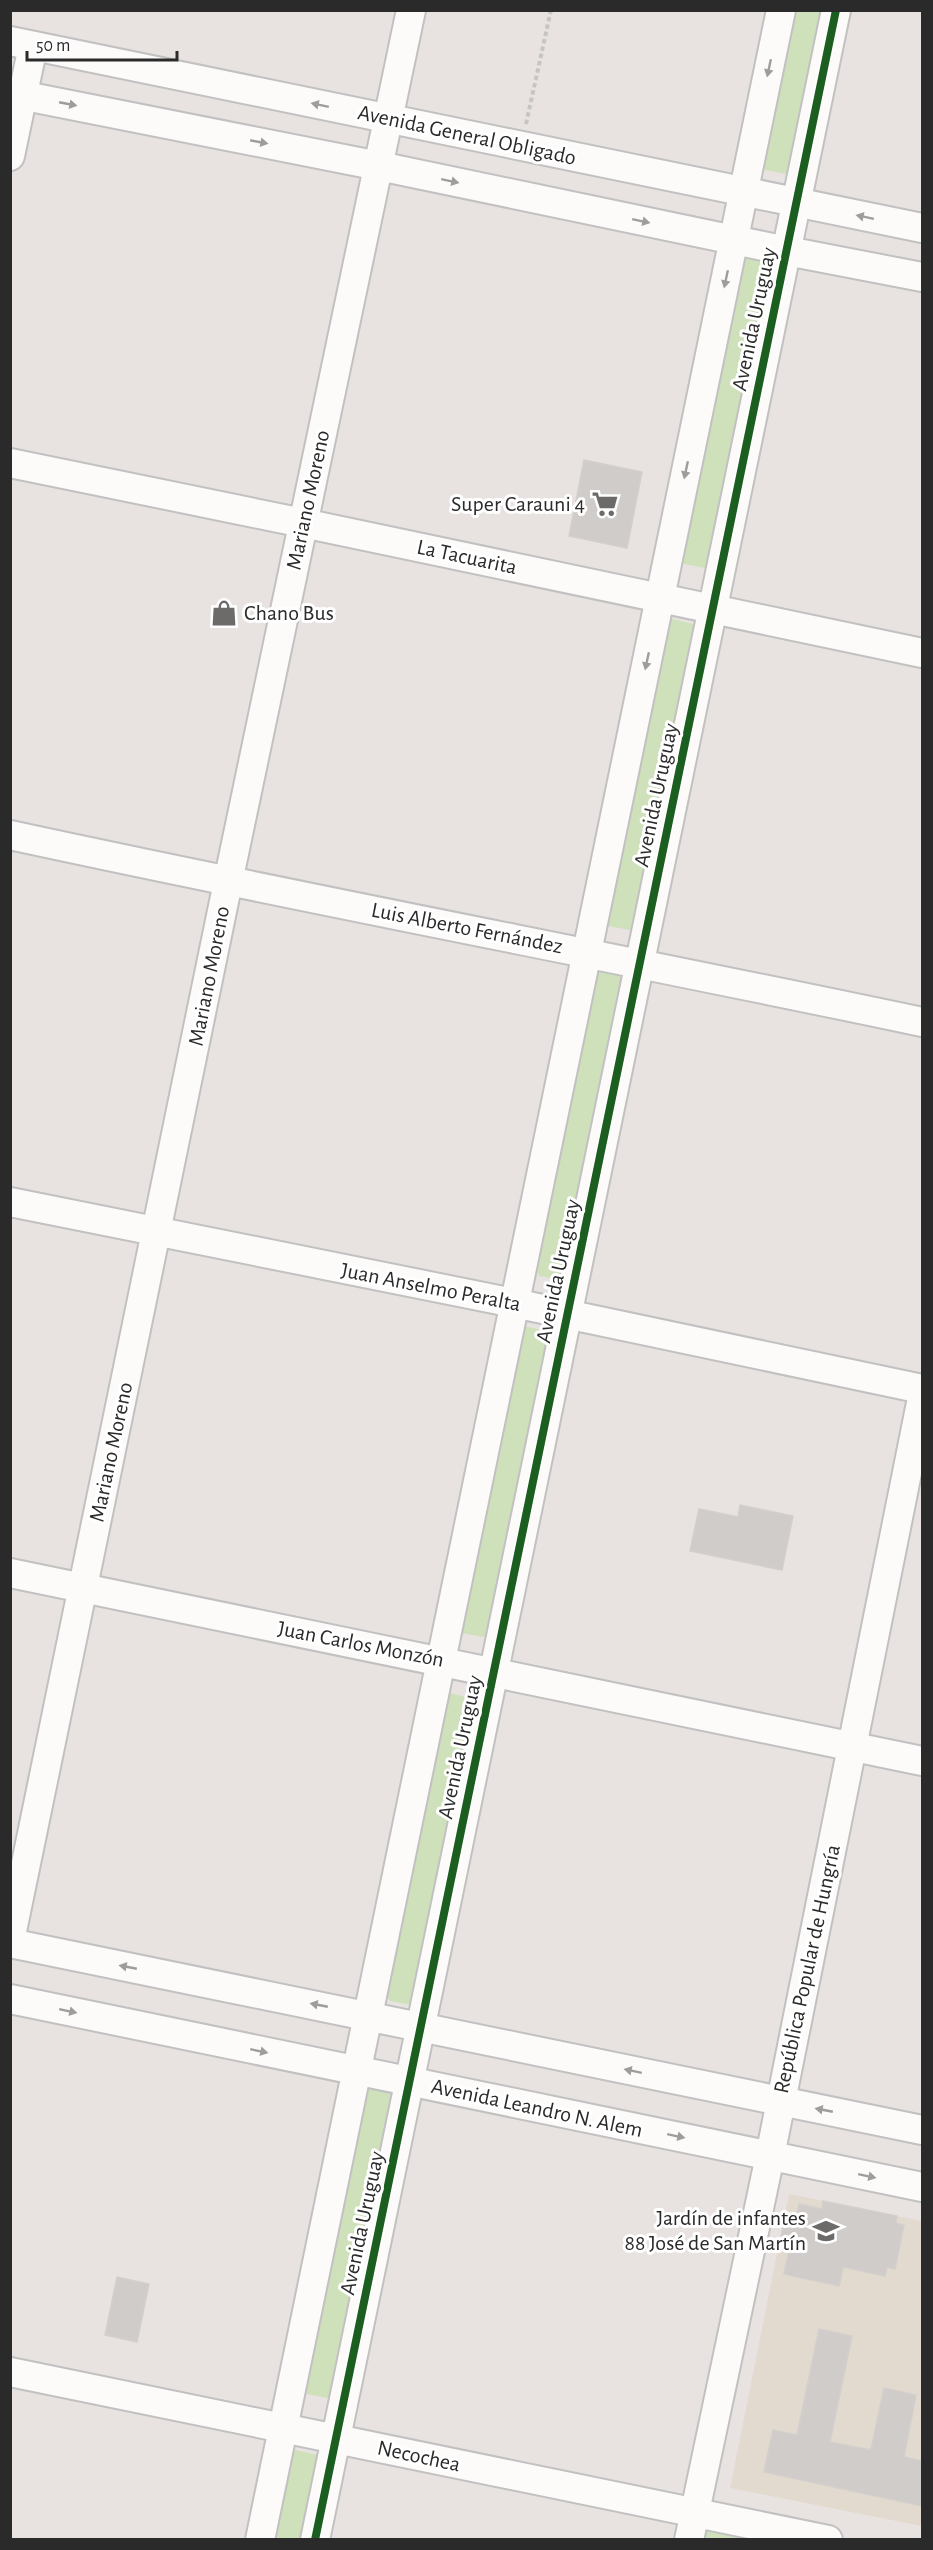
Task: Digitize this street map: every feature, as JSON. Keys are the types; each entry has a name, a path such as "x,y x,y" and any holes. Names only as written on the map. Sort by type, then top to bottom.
{"street":[{"name":"Mariano Moreno","path":"10,1942 82,1588 158,1233 228,882 411,10"},
{"name":"Avenida Uruguay","path":"260,2540 781,10"},
{"name":"Avenida Uruguay","path":"315,2540 836,10"},
{"name":"Avenida General Obligado","path":"22,44 922,228"},
{"path":"10,156 22,44"},
{"path":"17,94 379,165 787,251 922,277"},
{"name":"La Tacuarita","path":"10,463 922,653"},
{"name":"Luis Alberto Fernández","path":"10,835 228,882 587,952 922,1022"},
{"name":"Juan Anselmo Peralta","path":"10,1202 514,1303 922,1389"},
{"name":"República Popular de Hungría","path":"692,2526 770,2156 922,1398"},
{"name":"Juan Carlos Monzón","path":"10,1573 441,1660 922,1761"},
{"path":"10,1942 922,2130"},
{"name":"Avenida Leandro N. Alem","path":"10,1999 922,2187"},
{"name":"Necochea","path":"10,2372 336,2439 692,2526 828,2540"}],"path":[{"path":"521,146 551,10"}],"shaded area":[{"path":"789,2194 922,2221 922,2526 730,2488"}],"green space":[{"path":"793,11 827,11 794,170 787,174 765,170 763,165"},
{"path":"744,256 768,261 773,268 713,564 705,568 684,564 681,559"},
{"path":"669,618 693,624 697,631 637,927 630,930 608,926 605,921"},
{"path":"600,968 624,974 561,1280 539,1276 537,1271 594,974"},
{"path":"523,1326 547,1331 551,1338 491,1634 483,1637 462,1633 459,1628"},
{"path":"450,1693 474,1699 411,2005 390,2001 387,1996 445,1699"},
{"path":"367,2087 391,2092 395,2099 335,2395 328,2398 306,2394 304,2389"},
{"path":"295,2450 319,2455 308,2539 273,2540 289,2456"},
{"path":"709,2529 764,2540 700,2540 703,2532"}],"building":[{"name":"Super Carauni 4","path":"584,460 642,472 627,548 569,536"},
{"path":"740,1505 793,1516 782,1570 690,1551 699,1509 738,1517"},
{"path":"823,2201 897,2216 896,2223 904,2225 895,2269 887,2267 885,2276 843,2267 839,2286 784,2274 789,2251 779,2249 783,2227 794,2229 799,2204 822,2209"},
{"path":"117,2277 149,2284 137,2342 105,2335"},
{"path":"819,2329 852,2336 830,2442 871,2450 884,2388 916,2395 904,2457 922,2461 922,2506 764,2472 773,2430 797,2435"}],"cycle path":[{"path":"315,2540 836,10"}],"place":[{"name":"Super Carauni 4","path":"605,504"},
{"name":"Chano Bus","path":"224,613"},
{"name":"Jardín de infantes 88 José de San Martín","path":"826,2231"}]}
